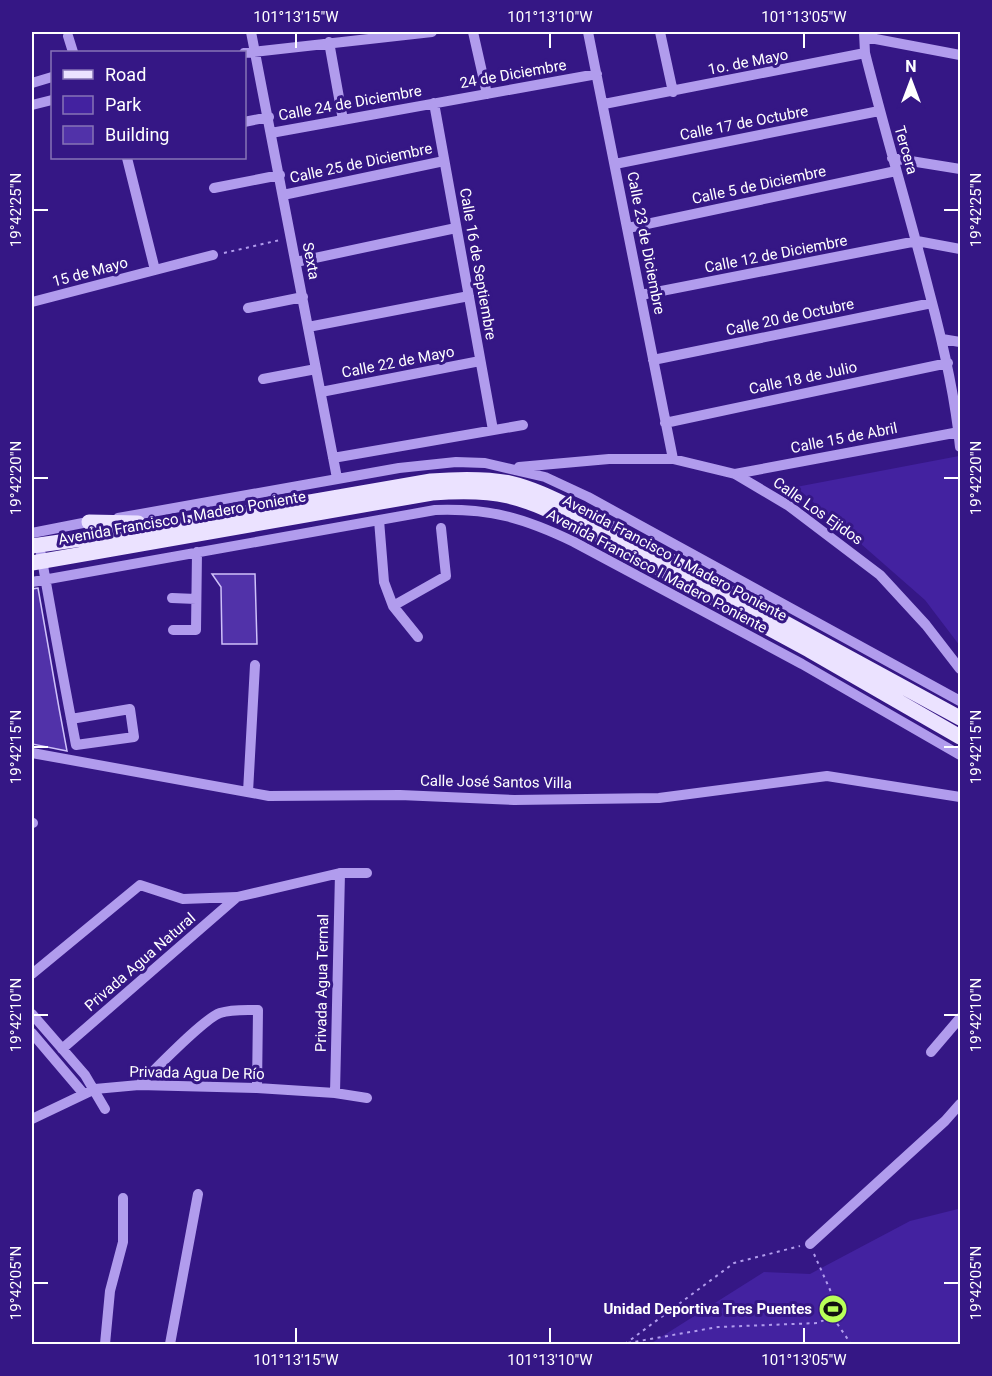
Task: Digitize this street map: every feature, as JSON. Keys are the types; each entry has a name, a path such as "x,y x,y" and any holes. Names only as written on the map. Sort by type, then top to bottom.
{"main road":[{"name":"Avenida Francisco I. Madero Poniente","path":"34,541 159,528 430,481 459,479 510,483 545,494 583,513 960,718"},
{"name":"Avenida Francisco I. Madero Poniente","path":"37,562 432,493 460,491 509,496 542,507 578,524 809,650 960,736"},
{"path":"89,522 138,523 159,528"}],"street":[{"name":"Sexta","path":"251,32 337,478"},
{"path":"246,54 362,35 432,32"},
{"path":"473,32 487,94"},
{"name":"Calle 23 de Diciembre","path":"588,32 673,459"},
{"path":"660,32 673,92"},
{"path":"865,34 960,55"},
{"name":"Tercera","path":"865,34 865,53 879,111 917,241 948,363 959,413 960,447"},
{"path":"69,36 73,51"},
{"path":"328,42 343,120"},
{"name":"1o. de Mayo","path":"604,104 865,53"},
{"name":"24 de Diciembre","path":"434,103 597,74"},
{"path":"32,83 51,77"},
{"path":"32,102 51,100"},
{"name":"Calle 24 de Diciembre","path":"272,133 434,103"},
{"name":"Calle 16 de Septiembre","path":"434,103 493,430"},
{"name":"Calle 17 de Octubre","path":"615,164 879,111"},
{"path":"246,122 268,117"},
{"path":"892,158 960,169"},
{"path":"127,159 155,270"},
{"name":"Calle 25 de Diciembre","path":"283,195 444,161"},
{"name":"Calle 5 de Diciembre","path":"628,228 896,171"},
{"path":"214,188 279,175"},
{"path":"296,262 456,228"},
{"path":"917,241 960,249"},
{"name":"Calle 12 de Diciembre","path":"641,295 917,241"},
{"name":"15 de Mayo","path":"32,302 213,255"},
{"path":"308,327 469,296"},
{"path":"248,308 303,297"},
{"name":"Calle 20 de Octubre","path":"653,360 932,303"},
{"path":"942,339 960,342"},
{"name":"Calle 22 de Mayo","path":"321,392 480,361"},
{"name":"Calle 18 de Julio","path":"665,423 948,363"},
{"path":"263,379 316,369"},
{"path":"333,458 523,425"},
{"name":"Calle 15 de Abril","path":"735,474 959,432"},
{"name":"Calle Los Ejidos","path":"507,468 609,459 673,459 735,474 789,506 880,575 926,625 960,669"},
{"name":"Avenida Francisco I. Madero Poniente","path":"34,541 89,522 337,478 456,462 485,463 545,477 588,497 960,701"},
{"name":"Avenida Francisco I Madero Poniente","path":"32,582 435,510 462,509 510,516 542,527 802,664 960,755"},
{"path":"379,520 384,582 393,606 418,637"},
{"path":"393,606 446,576 441,528"},
{"path":"34,541 37,562 46,579 71,718 76,745 134,737 130,709 71,718"},
{"path":"172,630 196,630 197,552"},
{"path":"172,598 196,599"},
{"path":"248,792 255,665"},
{"name":"Calle José Santos Villa","path":"32,753 269,796 400,795 514,800 659,798 827,776 960,797"},
{"path":"32,974 140,885 183,899 237,897 340,873 367,873"},
{"name":"Privada Agua Termal","path":"335,1094 340,873"},
{"name":"Privada Agua Natural","path":"62,1049 237,897"},
{"path":"139,1085 205,1023 219,1013 258,1010 257,1089"},
{"path":"32,1014 95,1089 105,1109"},
{"path":"931,1052 960,1018"},
{"path":"32,1033 84,1094"},
{"name":"Privada Agua De Río","path":"32,1119 95,1089 139,1085 257,1089 368,1098"},
{"path":"810,1244 945,1121 960,1104"},
{"path":"170,1344 198,1194"},
{"path":"105,1344 110,1291 123,1242 123,1198"}],"path":[{"path":"213,255 291,237"},
{"path":"626,1344 734,1263 810,1244 831,1292 832,1316 851,1344"},
{"path":"626,1344 718,1327 818,1323 832,1316"}],"green space":[{"path":"959,456 960,646 925,600 796,487"},
{"name":"Unidad Deportiva Tres Puentes","path":"960,1209 960,1344 650,1344 764,1272 810,1274 910,1221"}],"building":[{"path":"212,574 255,574 257,644 222,644 221,587"},
{"path":"38,588 67,751 32,744 32,589"}],"place":[{"name":"Unidad Deportiva Tres Puentes","path":"833,1309"}]}
